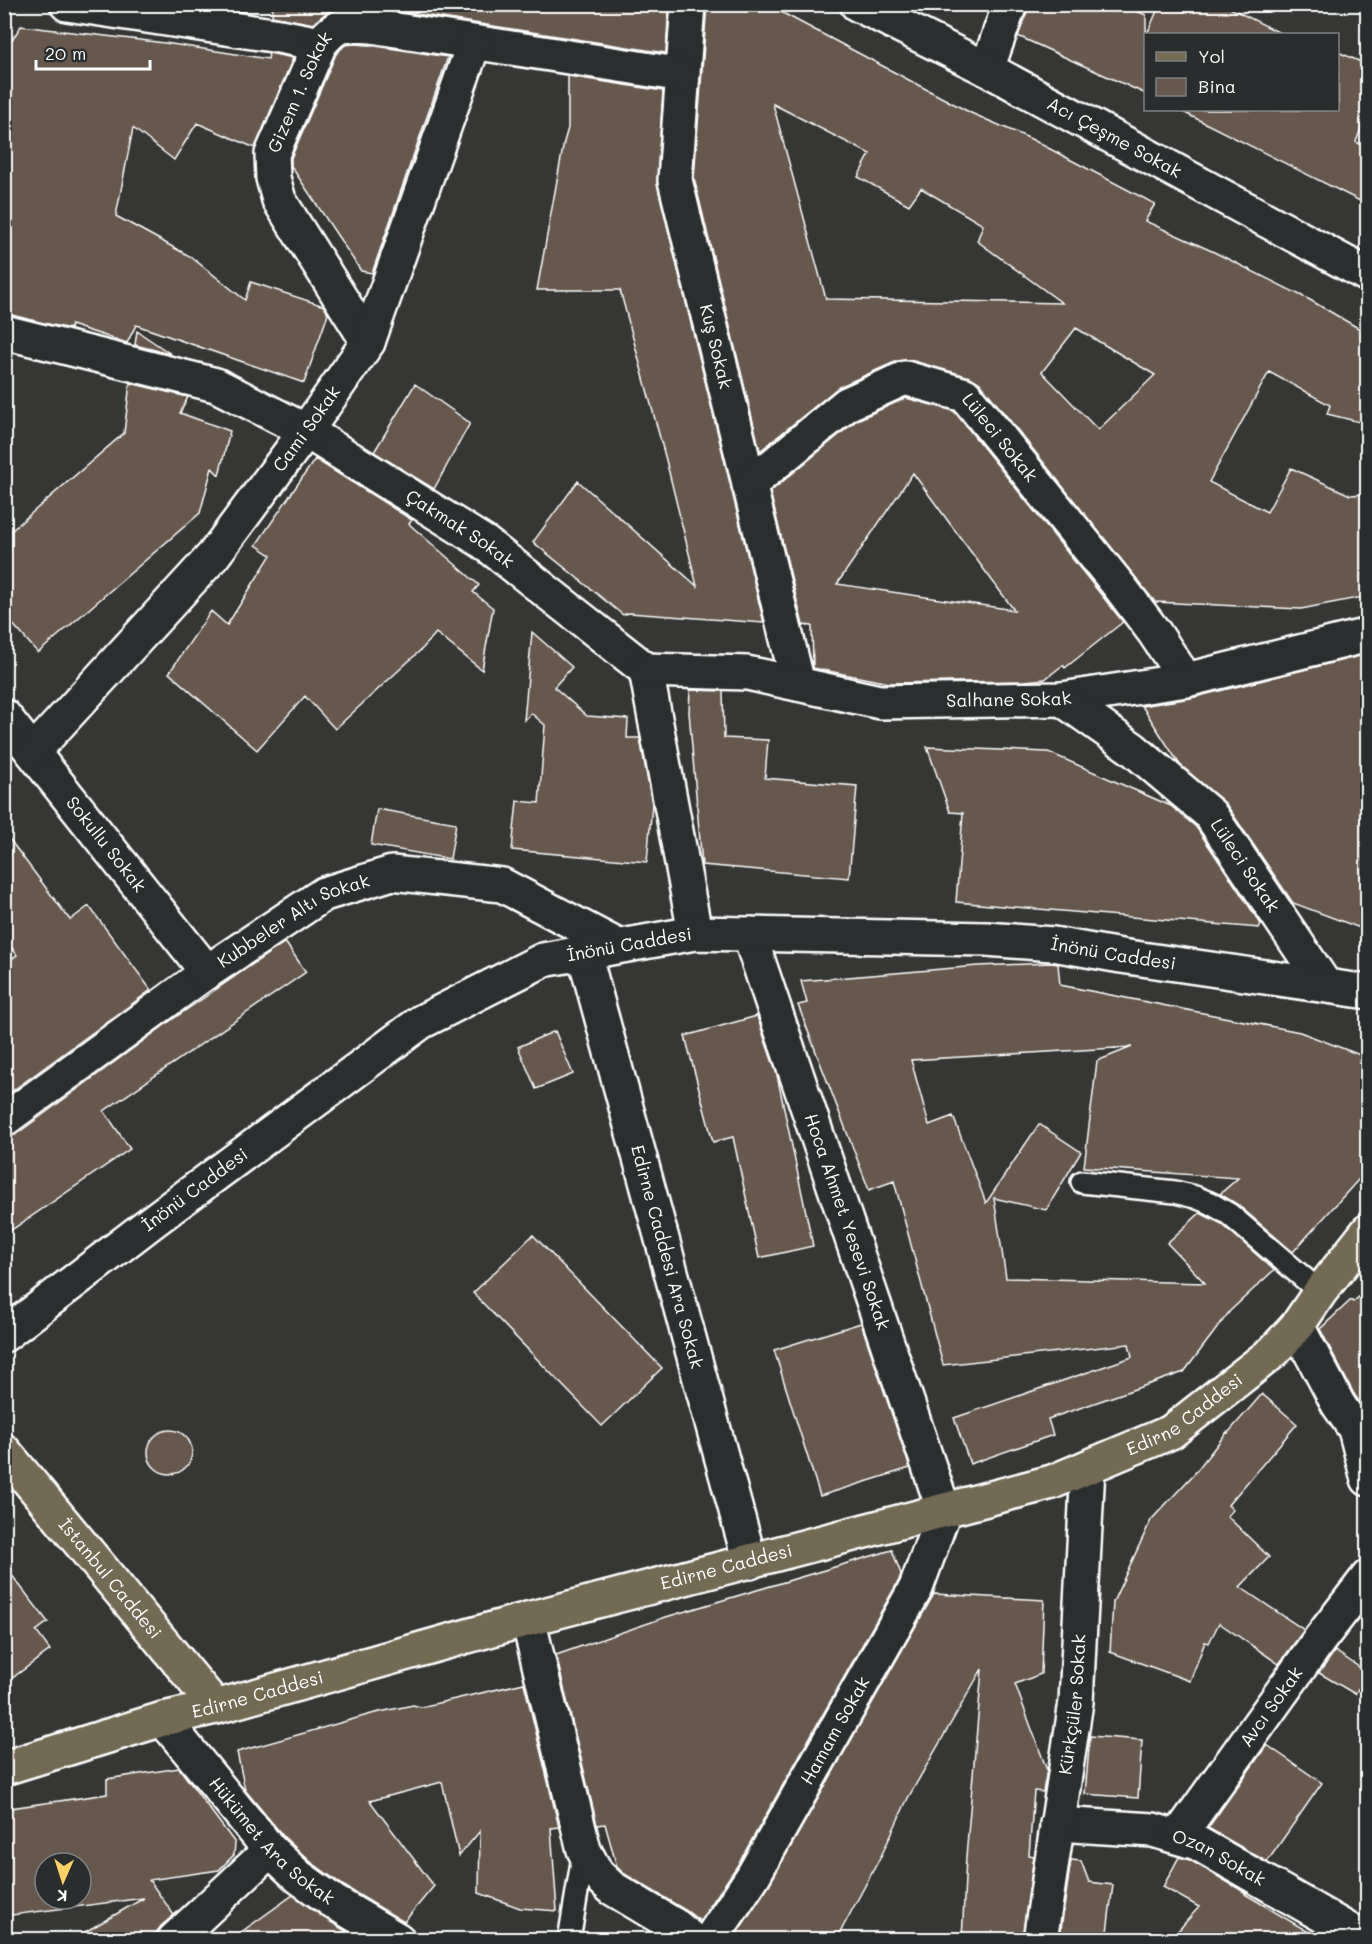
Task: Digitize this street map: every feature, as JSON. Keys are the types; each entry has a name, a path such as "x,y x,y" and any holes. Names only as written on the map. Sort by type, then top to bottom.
{"main road":[{"name":"Edirne Caddesi","path":"4,1768 163,1719 216,1707 528,1619 1052,1482 1171,1432 1273,1352 1297,1326 1320,1292 1368,1231"},
{"name":"İstanbul Caddesi","path":"4,1450 216,1707"}],"street":[{"path":"67,4 320,44"},
{"name":"Kuş Sokak","path":"688,4 675,180 798,684"},
{"name":"Acı Çeşme Sokak","path":"857,4 987,69 1368,275"},
{"path":"987,69 1010,4"},
{"name":"Gizem 1. Sokak","path":"368,342 279,200 273,178 273,154 320,44 333,29 349,25 402,31 683,75"},
{"name":"Cami Sokak","path":"33,752 213,556 306,431 368,342 474,43"},
{"name":"Çakmak Sokak","path":"4,332 216,385 306,431 485,543 646,670"},
{"name":"Lüleci Sokak","path":"749,485 847,404 905,378 965,395 1120,586 1186,680"},
{"name":"Salhane Sokak","path":"646,670 747,673 880,702 1062,699 1186,680 1368,636"},
{"path":"646,670 695,933"},
{"name":"Lüleci Sokak","path":"1062,699 1133,749 1210,814 1325,985"},
{"name":"Sokullu Sokak","path":"4,716 207,972"},
{"name":"Kubbeler Altı Sokak","path":"4,1120 207,972 324,894 392,873 502,885 618,946"},
{"name":"İnönü Caddesi","path":"4,1335 421,1022 543,960 695,933 986,939 1053,944 1368,992"},
{"name":"Hoca Ahmet Yesevi Sokak","path":"749,934 944,1511"},
{"name":"Edirne Caddesi Ara Sokak","path":"584,953 750,1562"},
{"path":"1297,1326 1338,1404 1361,1431 1368,1479"},
{"name":"Kürkçüler Sokak","path":"1040,1940 1076,1702 1088,1467"},
{"name":"Hamam Sokak","path":"710,1940 753,1876 916,1588 944,1511"},
{"name":"Avcı Sokak","path":"1178,1837 1320,1639 1368,1577"},
{"path":"528,1619 584,1850 597,1874 612,1888 667,1920 692,1940"},
{"name":"Hükümet Ara Sokak","path":"163,1719 270,1850 299,1877 334,1902 398,1940"},
{"name":"Ozan Sokak","path":"1057,1824 1153,1830 1197,1843 1366,1940"},
{"path":"174,1940 270,1850"}],"lane":[{"path":"1082,1182 1175,1192 1210,1203 1228,1214 1320,1292"},
{"path":"569,1940 584,1850"}],"building":[{"path":"273,4 669,4 666,53 372,7 335,9 313,24 272,16"},
{"path":"707,4 766,4 971,113 1031,139 1155,204 1145,221 1214,252 1310,300 1358,328 1368,330 1368,424 1327,414 1330,405 1269,372 1209,482 1267,512 1291,468 1350,495 1368,494 1368,596 1301,609 1155,602 980,383 970,377 910,360 897,361 839,387 760,451 694,178","holes":["773,104 870,154 858,177 909,205 921,188 983,225 977,241 1062,303 826,299","1076,328 1155,375 1098,430 1042,372"]},
{"path":"1030,4 1120,4 1146,15 1144,93 1018,36"},
{"path":"1160,4 1222,4 1280,33 1147,33"},
{"path":"21,26 165,43 268,59 269,53 293,58 255,148 197,123 174,160 133,128 116,216 191,257 245,300 251,282 324,306 328,314 304,383 136,325 127,343 71,325 70,329 4,314 4,52"},
{"path":"354,44 448,57 372,273 361,271 291,166 291,158 336,54 345,45"},
{"path":"1339,52 1368,65 1368,110 1356,142 1368,147 1368,205 1181,111 1339,111"},
{"path":"568,76 663,91 657,184 764,623 629,613 623,615 533,542 578,481 697,586 620,290 537,290 568,128"},
{"path":"137,331 171,354 135,345"},
{"path":"130,383 188,397 180,413 230,431 219,475 212,468 200,513 38,653 4,614 4,537 124,433"},
{"path":"415,384 470,423 434,489 374,452"},
{"path":"906,398 954,411 1123,622 1065,668 1063,665 1045,679 889,683 813,668 812,626 803,625 770,492 857,420","holes":["913,473 1014,610 837,584"]},
{"path":"315,459 412,520 409,524 479,585 473,592 493,608 482,670 436,633 423,648 335,729 305,696 257,750 169,673 211,611 227,625 271,555 256,545"},
{"path":"532,632 572,667 554,687 587,716 628,719 627,738 640,738 652,804 647,862 512,850 517,801 539,803 545,725 531,713 524,721"},
{"path":"1368,654 1368,931 1293,903 1226,804 1180,765 1142,706 1191,698"},
{"path":"690,690 723,691 724,738 768,740 765,778 857,786 849,878 702,865 689,712"},
{"path":"927,747 1048,752 1171,806 1196,827 1261,924 1259,928 956,902 963,813 950,812"},
{"path":"377,809 456,823 450,859 371,845"},
{"path":"4,832 70,920 89,906 151,990 4,1097 4,964 17,955 4,936"},
{"path":"285,942 306,972 104,1111 130,1149 4,1235 4,1138 15,1135 173,1019"},
{"path":"1058,964 1060,985 1300,1032 1368,1058 1368,1169 1293,1252 1237,1204 1220,1194 1238,1178 1084,1167 1097,1061 1132,1047 911,1060 929,1125 953,1116 986,1203 1039,1124 1081,1152 1046,1210 994,1198 1006,1278 1205,1283 1167,1243 1200,1213 1222,1224 1274,1270 1230,1311 1184,1372 1048,1419 1053,1435 970,1464 954,1418 1132,1357 1129,1344 943,1365 894,1181 869,1190 798,1005 807,1003 801,981 978,966"},
{"path":"757,1016 777,1075 813,1246 759,1258 733,1137 713,1142 685,1036"},
{"path":"555,1031 573,1074 536,1089 518,1047"},
{"path":"533,1235 662,1368 602,1426 473,1293"},
{"path":"1368,1289 1368,1409 1362,1406 1354,1394 1320,1329 1351,1300 1353,1302"},
{"path":"861,1323 910,1468 820,1496 774,1350"},
{"path":"1262,1394 1297,1424 1228,1505 1233,1510 1227,1516 1269,1557 1240,1587 1304,1630 1279,1664 1219,1623 1209,1643 1205,1642 1190,1681 1110,1652 1113,1602 1151,1520 1194,1474 1227,1432"},
{"path":"170,1430 185,1437 192,1452 185,1467 170,1474 155,1467 148,1452 155,1437"},
{"path":"892,1550 901,1574 899,1580 737,1866 700,1921 623,1873 617,1867 605,1824 597,1825 556,1655 666,1617"},
{"path":"4,1565 48,1622 36,1631 50,1650 4,1684"},
{"path":"934,1594 1044,1600 1041,1674 1015,1684 1047,1770 1043,1792 1034,1791 1029,1855 1034,1856 1022,1940 962,1940 966,1857 982,1669 908,1798 882,1854 836,1940 748,1940 737,1933 769,1885"},
{"path":"1335,1651 1368,1673 1355,1694 1319,1673"},
{"path":"524,1683 559,1827 551,1828 557,1911 520,1908 479,1893 480,1831 459,1856 442,1782 370,1801 434,1886 404,1922 344,1886 311,1862 284,1837 245,1790 237,1752 375,1713 413,1705 421,1707"},
{"path":"1090,1736 1142,1740 1138,1798 1085,1794"},
{"path":"1267,1745 1322,1783 1267,1862 1208,1828"},
{"path":"179,1768 235,1843 234,1855 219,1870 149,1880 174,1915 161,1926 151,1940 71,1940 144,1898 93,1905 93,1851 33,1851 33,1911 43,1911 4,1916 4,1809 107,1794 107,1779"},
{"path":"1179,1857 1190,1860 1322,1940 1170,1940 1199,1907 1163,1887"},
{"path":"1071,1860 1081,1861 1089,1882 1113,1885 1107,1932 1110,1940 1060,1936"},
{"path":"293,1895 324,1918 360,1940 230,1940"}]}
